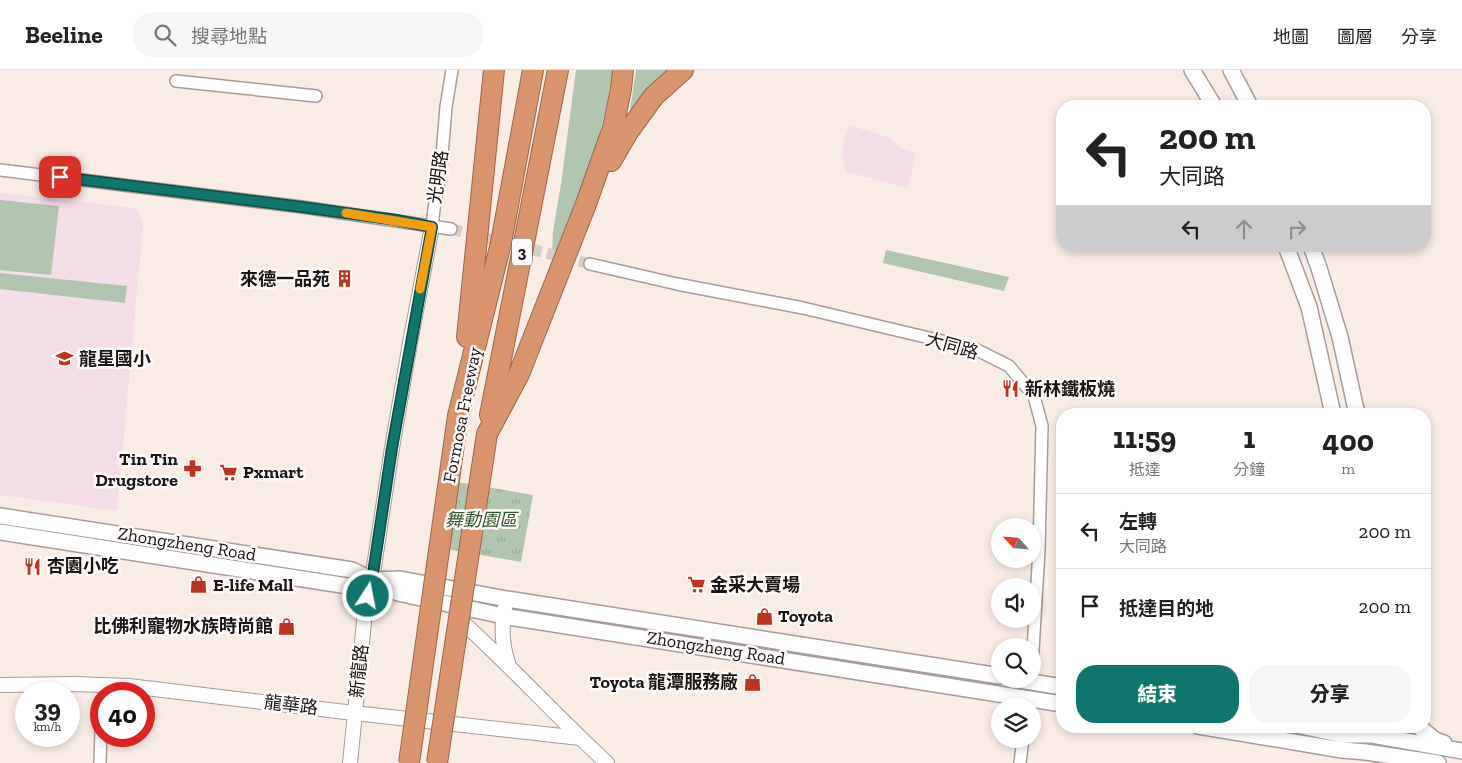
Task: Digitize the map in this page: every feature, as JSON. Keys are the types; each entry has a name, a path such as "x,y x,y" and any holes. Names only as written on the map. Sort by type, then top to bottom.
{"highway":[{"path":"458,416 494,70"},
{"name":"Formosa Freeway","path":"409,763 458,416 501,243 533,70"},
{"name":"Formosa Freeway","path":"437,763 486,434 558,70"},
{"path":"486,434 519,374 586,204 613,128 623,70"},
{"path":"586,204 638,118 654,96 683,70"}],"main road":[{"path":"1192,70 1210,100"},
{"path":"1231,70 1247,100"},
{"path":"1288,252 1309,307 1331,408"},
{"path":"1313,252 1340,337 1356,408"},
{"name":"Zhongzheng Road","path":"0,516 352,570 398,593 503,616 1004,698"},
{"name":"Zhongzheng Road","path":"0,532 348,586 372,580 400,579 507,599 991,675"},
{"path":"223,566 227,550"},
{"path":"1041,679 1056,684"},
{"name":"Zhongzheng Road","path":"1041,703 1056,704"},
{"path":"1240,733 1342,750 1438,763"},
{"path":"1363,733 1462,751"},
{"path":"1426,733 1434,740 1462,751"}],"street":[{"name":"光明路","path":"372,580 392,448 432,227 452,70"},
{"path":"176,81 316,96"},
{"path":"0,170 302,207 451,229"},
{"name":"大同路","path":"590,264 677,284 803,308 975,349 1009,366 1034,396 1042,426 1040,550 1034,638"},
{"name":"新龍路","path":"350,763 365,612 372,580"},
{"path":"457,589 455,606 459,619 508,664 607,763"},
{"path":"507,599 503,616 503,648 508,664"},
{"name":"龍華路","path":"0,685 90,688"},
{"name":"龍華路","path":"155,689 354,714 580,738"},
{"path":"100,747 100,763"},
{"path":"1020,763 1022,748"}],"shaded area":[{"path":"851,126 889,137 902,149 916,153 908,188 847,172 842,156 844,139"},
{"name":"龍星國小","path":"0,193 136,208 143,224 117,511 0,495"}],"green space":[{"path":"576,70 613,70 607,104 590,171 559,245 552,257 553,231"},
{"path":"636,70 671,70 629,117"},
{"path":"0,200 59,206 51,275 0,270"},
{"path":"886,250 1009,277 1004,291 883,263"},
{"path":"0,273 127,286 125,303 0,289"},
{"name":"舞動園區","path":"440,479 533,495 521,562 429,546"}],"tunnel":[{"path":"451,229 590,264"}],"slow traffic":[{"path":"346,213 432,227 420,289"}],"place":[{"name":"來德一品苑","path":"344,279"},
{"name":"龍星國小","path":"65,359"},
{"name":"新林鐵板燒","path":"1011,389"},
{"name":"Tin Tin Drugstore","path":"192,469"},
{"name":"Pxmart","path":"229,472"},
{"name":"杏園小吃","path":"33,566"},
{"name":"E-life Mall","path":"199,585"},
{"name":"金采大賣場","path":"696,585"},
{"name":"Toyota","path":"764,616"},
{"name":"比佛利寵物水族時尚館","path":"287,626"},
{"name":"Toyota 龍潭服務廠","path":"752,682"}],"route":[{"path":"60,177 302,207 432,227 410,343 368,596"}]}
